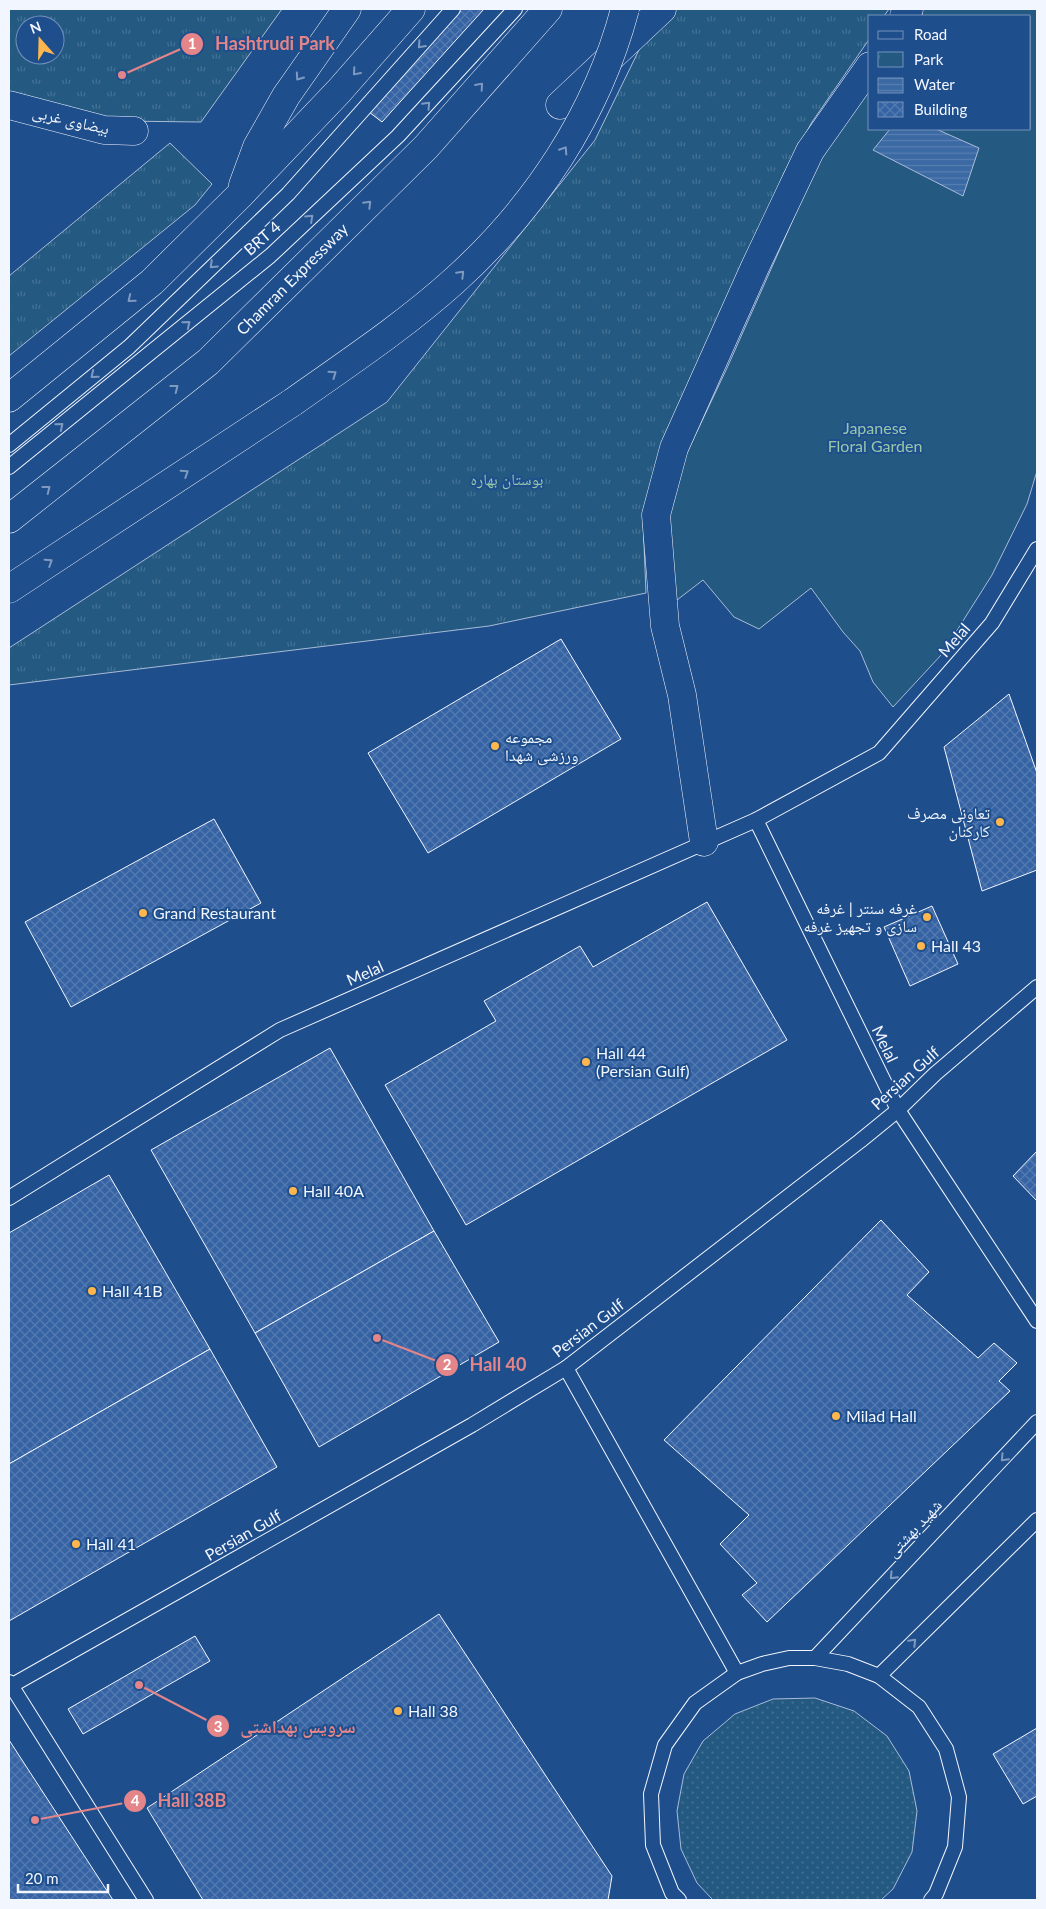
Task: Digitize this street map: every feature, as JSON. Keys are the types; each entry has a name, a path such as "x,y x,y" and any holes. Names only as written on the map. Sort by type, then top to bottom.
{"main road":[{"path":"240,195 257,147 286,96 347,9"},
{"path":"9,398 152,282 240,195 339,91 411,9"},
{"name":"Chamran Expressway","path":"9,519 208,362 426,147 548,9"},
{"path":"9,589 293,402 378,342 454,280 497,238 536,193 568,144 592,99 625,9"},
{"path":"560,105 662,9"},
{"path":"704,842 682,695 666,626 656,515 674,448 810,151 868,69"},
{"name":"بیضاوی غربی","path":"9,105 104,130 134,131"}],"lane":[{"name":"BRT 4","path":"9,445 129,347 288,194 453,9"},
{"name":"BRT 4","path":"9,468 270,256 398,136 515,9"},
{"name":"Melal","path":"9,1198 280,1030 756,820 879,753 992,623 1037,549"},
{"name":"Melal","path":"756,820 898,1110 1037,1321"},
{"name":"Persian Gulf","path":"10,1685 472,1425 566,1368 898,1110 935,1074 1037,987"},
{"path":"566,1368 737,1673"},
{"name":"شهید بهشتی","path":"816,1658 1037,1422"},
{"path":"879,1676 1037,1520"},
{"path":"679,1900 672,1893 653,1845 651,1794 666,1745 695,1703 737,1673 762,1664 789,1658 816,1658 848,1664 879,1676 918,1707 946,1749 959,1797 956,1848 936,1894 931,1900"},
{"path":"10,1685 146,1900"}],"green space":[{"path":"9,9 282,9 201,122 119,121 9,94"},
{"name":"بوستان بهاره","path":"659,9 889,9 885,15 868,15 868,41 812,122 784,173 649,491 643,520 646,593 489,626 9,685 9,648 387,402 595,140"},
{"name":"Japanese Floral Garden","path":"921,9 1037,9 1037,471 1027,504 992,575 942,654 893,707 873,682 860,651 843,632 811,588 759,629 734,617 703,580 677,600 655,573 666,497 727,368 824,150 868,86 868,130 1031,130 1031,15 917,15"},
{"path":"170,143 212,184 195,205 9,356 9,276"},
{"path":"815,1698 854,1711 887,1736 909,1771 917,1811 912,1852 893,1889 881,1900 713,1900 697,1883 681,1849 677,1811 684,1774 703,1741 735,1714 773,1699"}],"water":[{"path":"889,130 938,130 979,148 963,196 873,150"}],"building":[{"path":"460,9 484,9 382,122 369,112"},
{"name":"مجموعه ورزشی شهدا","path":"561,639 621,739 428,853 368,753"},
{"name":"تعاونی مصرف کارکنان","path":"1009,694 1037,773 1037,870 982,891 944,747"},
{"name":"Grand Restaurant","path":"214,819 261,903 71,1007 25,922"},
{"name":"Hall 44 (Persian Gulf)","path":"707,902 787,1040 466,1225 385,1085 496,1021 484,1001 580,946 593,967"},
{"name":"Hall 43","path":"932,906 958,964 910,986 884,927"},
{"name":"Hall 40A","path":"330,1048 434,1231 255,1333 151,1150"},
{"path":"1037,1151 1037,1201 1013,1176"},
{"name":"Hall 41B","path":"109,1175 210,1349 9,1464 9,1233"},
{"name":"Milad Hall","path":"881,1220 929,1272 907,1295 978,1358 994,1343 1017,1363 999,1381 1010,1391 767,1622 742,1595 757,1583 720,1544 749,1515 664,1440"},
{"path":"434,1231 499,1342 319,1447 255,1333"},
{"name":"Hall 41","path":"210,1349 277,1467 9,1621 9,1464"},
{"name":"Hall 38","path":"439,1614 612,1876 608,1900 203,1900 147,1808"},
{"path":"195,1636 210,1661 83,1734 68,1709"},
{"path":"1037,1728 1037,1796 1023,1804 993,1754"},
{"path":"9,1740 113,1900 9,1900"}],"place":[{"name":"Hashtrudi Park","path":"122,75"},
{"name":"مجموعه ورزشی شهدا","path":"495,746"},
{"name":"تعاونی مصرف کارکنان","path":"1000,822"},
{"name":"Grand Restaurant","path":"143,913"},
{"name":"غرفه سنتر | غرفه سازی و تجهیز غرفه","path":"927,917"},
{"name":"Hall 43","path":"921,946"},
{"name":"Hall 44 (Persian Gulf)","path":"586,1062"},
{"name":"Hall 40A","path":"293,1191"},
{"name":"Hall 41B","path":"92,1291"},
{"name":"Hall 40","path":"377,1338"},
{"name":"Milad Hall","path":"836,1416"},
{"name":"Hall 41","path":"76,1544"},
{"name":"سرویس بهداشتی","path":"139,1685"},
{"name":"Hall 38","path":"398,1711"},
{"name":"Hall 38B","path":"35,1820"}]}
